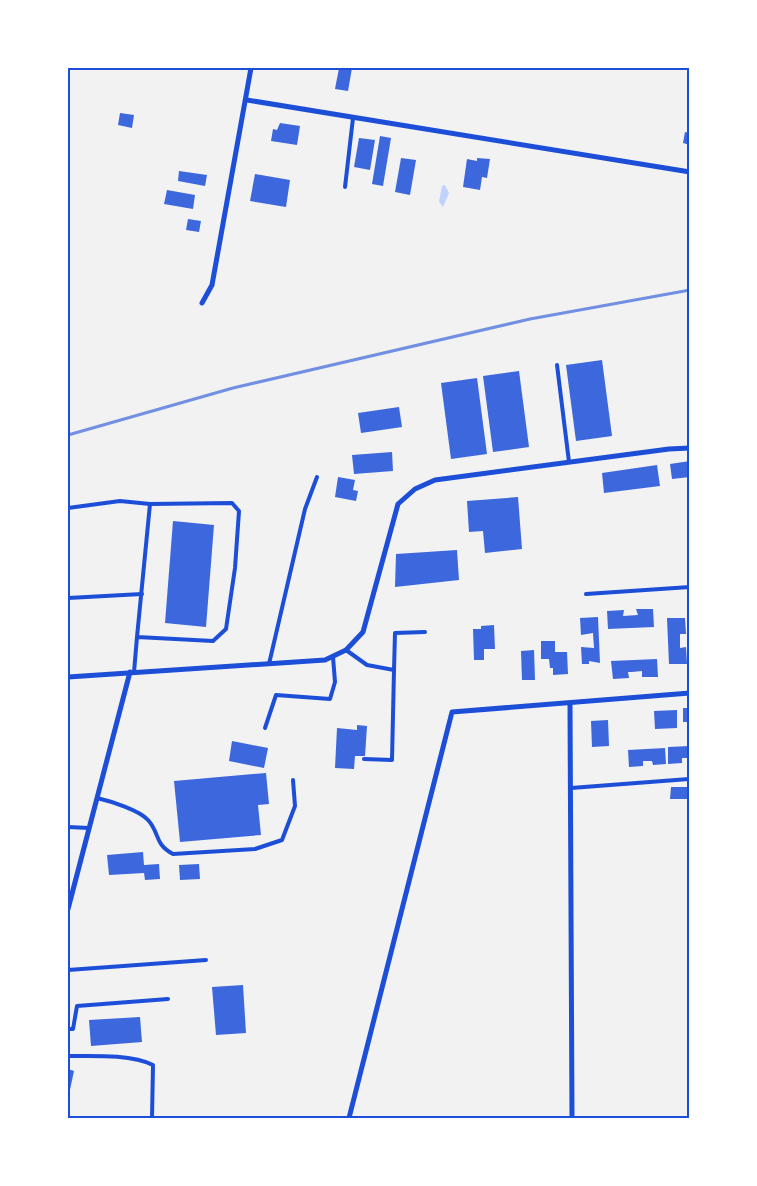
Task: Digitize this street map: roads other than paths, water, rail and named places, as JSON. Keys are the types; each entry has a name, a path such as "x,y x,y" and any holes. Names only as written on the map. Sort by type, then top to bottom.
{"street":[{"path":"202,303 212,286 252,68"},
{"path":"247,100 690,172"},
{"path":"68,677 325,660 346,650 364,632 398,504 415,489 435,480 669,449 690,448"},
{"path":"68,906 132,672"},
{"path":"349,1118 452,712 690,693"},
{"path":"570,703 572,1118"}],"lane":[{"path":"345,187 353,118"},
{"path":"557,365 569,462"},
{"path":"269,664 306,509 318,477"},
{"path":"68,508 120,502 150,504 232,503 239,511 235,568 226,629 213,641 137,638"},
{"path":"132,672 142,594 150,504"},
{"path":"586,594 690,587"},
{"path":"68,598 142,594"},
{"path":"364,759 392,760 395,633 425,632"},
{"path":"346,650 367,665 394,670"},
{"path":"265,728 276,695 330,698 335,682 333,657"},
{"path":"97,798 114,802 148,819 163,848 174,854 255,849 282,840 295,806 293,780"},
{"path":"571,788 689,780"},
{"path":"68,827 89,828"},
{"path":"68,970 206,960"},
{"path":"68,1029 73,1029 77,1006 168,999"},
{"path":"68,1056 96,1056 145,1061 153,1065 152,1118"}],"water":[{"path":"445,185 449,193 443,207 439,202 442,186"}],"railway":[{"path":"68,435 233,388 530,319 690,290"}]}
